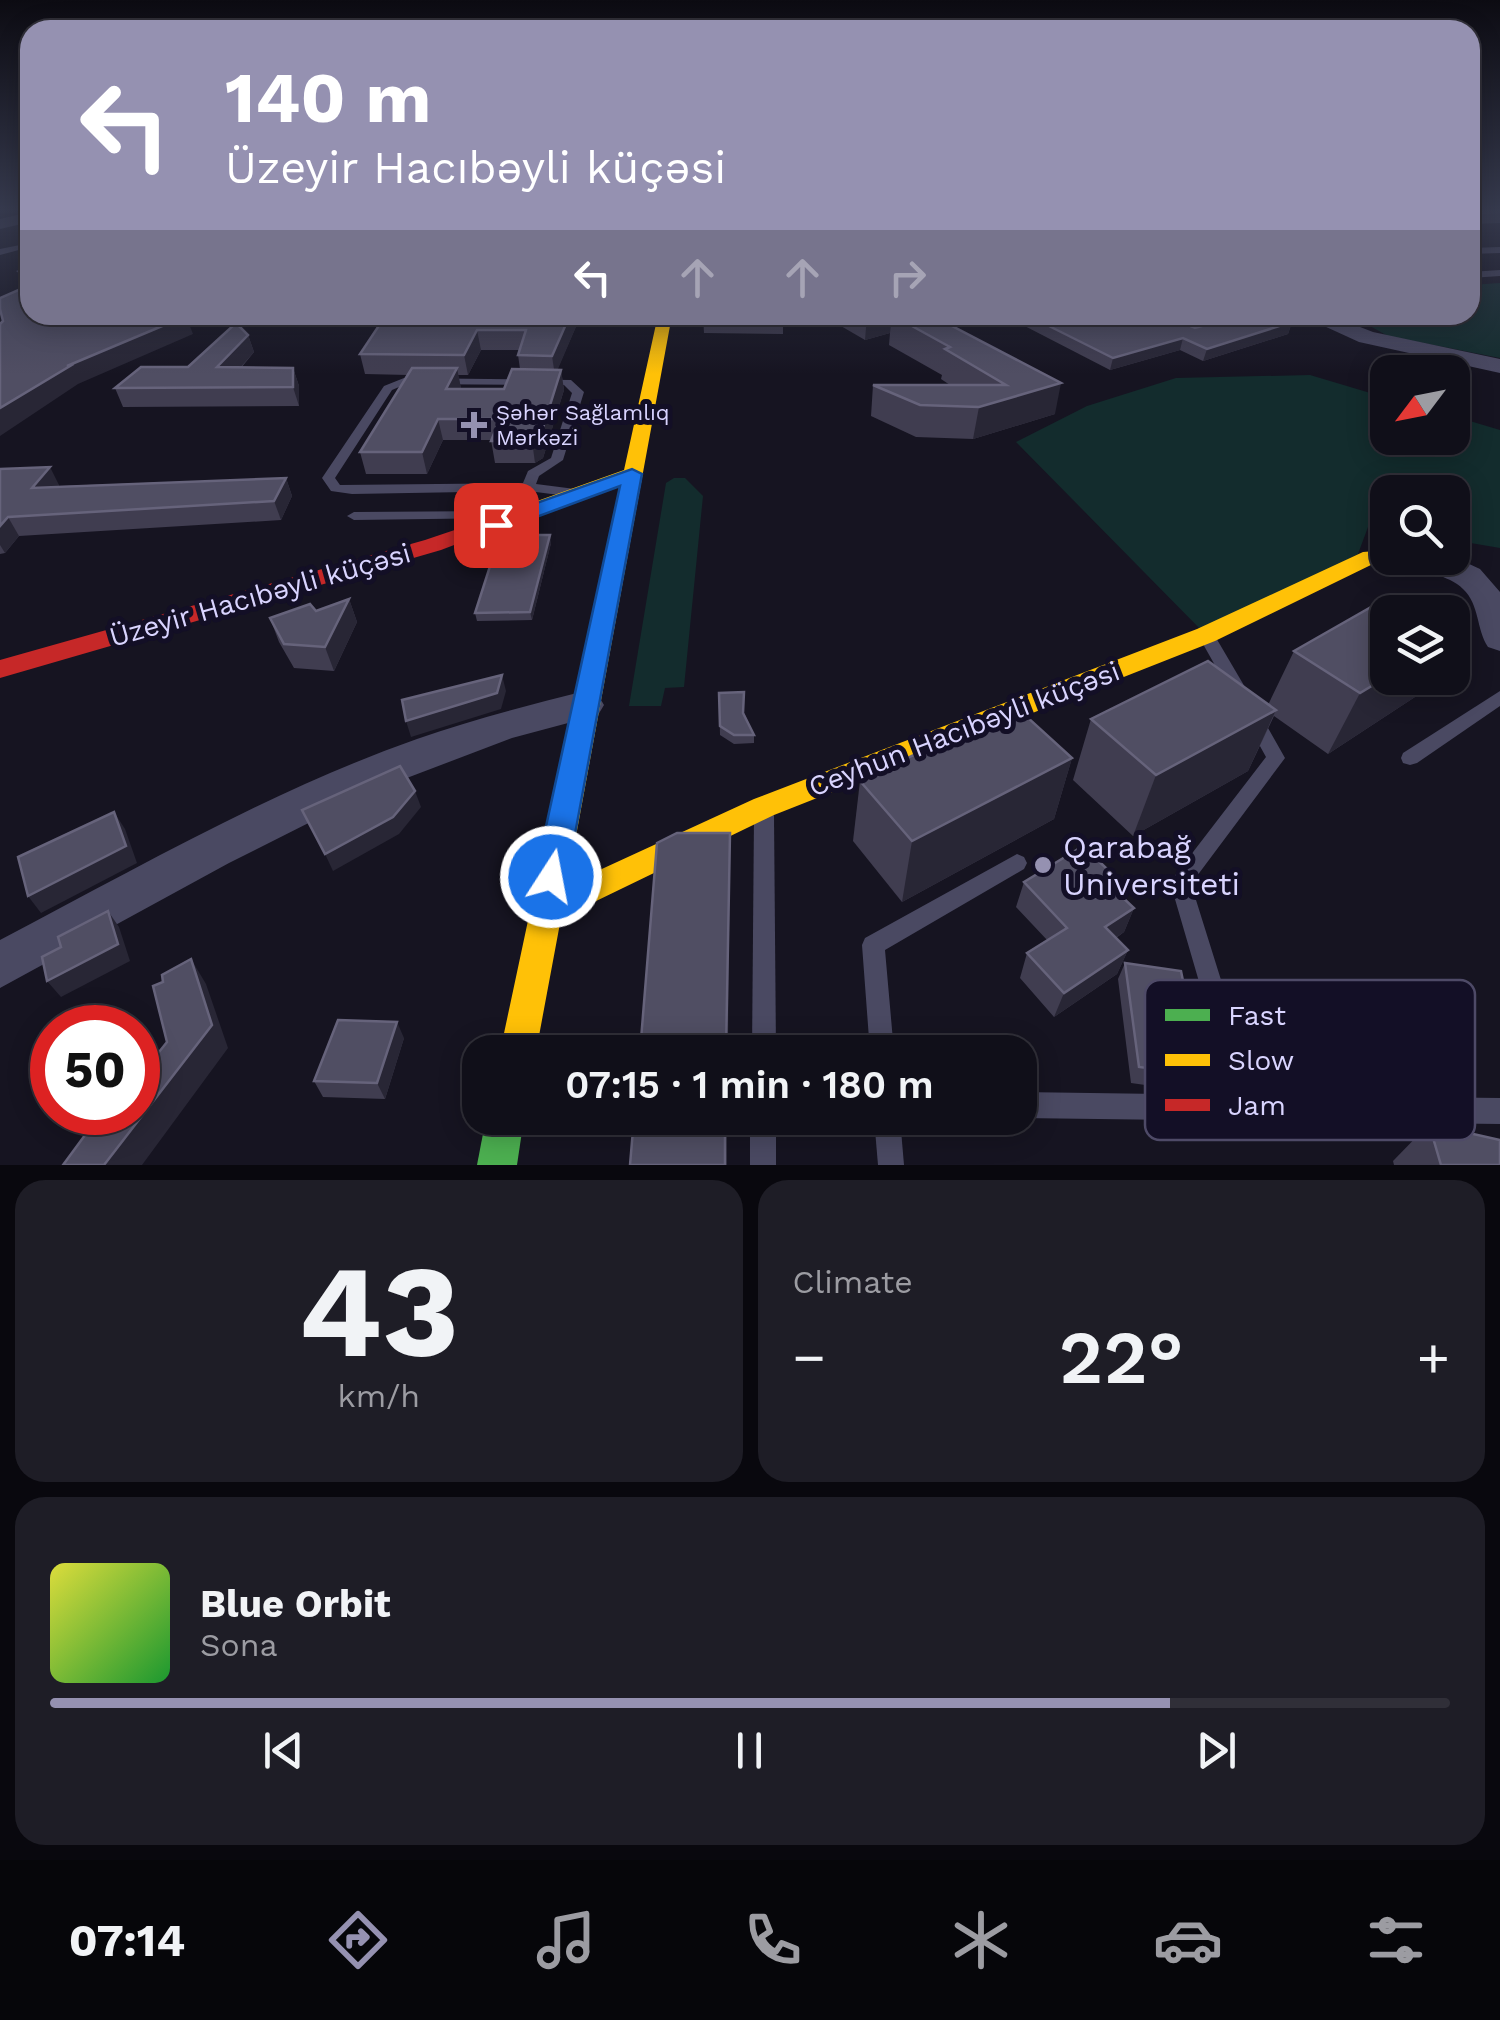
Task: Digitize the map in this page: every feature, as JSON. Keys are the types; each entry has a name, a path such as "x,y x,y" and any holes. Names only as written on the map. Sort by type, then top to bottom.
{"street":[{"path":"521,1035 662,325"},
{"path":"1336,325 1367,337 1500,366"},
{"name":"Üzeyir Hacıbəyli küçəsi","path":"0,669 434,545 632,474"},
{"name":"Ceyhun Hacıbəyli küçəsi","path":"544,911 764,807 1206,635 1370,557"},
{"path":"1466,575 1494,605 1500,640"},
{"path":"0,964 314,797 401,758 479,731 586,705"},
{"path":"497,1165 503,1135"}],"lane":[{"path":"528,487 533,474 557,460 578,392 567,382 404,381 388,388 328,478 336,488 352,490 528,487 562,489 580,495"},
{"path":"354,516 528,514"},
{"path":"1206,635 1276,758 1180,882 1210,980"},
{"path":"1410,758 1500,698"},
{"path":"764,807 764,1035"},
{"path":"880,1035 872,945 1018,864"},
{"path":"1037,1104 1145,1106"},
{"path":"1475,1111 1500,1111"},
{"path":"763,1165 764,1135"},
{"path":"888,1135 891,1165"}],"green space":[{"path":"1500,283 1500,358 1388,336 1368,325 1480,325 1480,284"},
{"path":"1310,375 1370,393 1370,455 1470,455 1470,421 1500,430 1500,548 1470,543 1470,475 1370,475 1370,527 1358,554 1206,635 1016,442 1087,406 1176,378"},
{"path":"685,478 703,496 684,687 665,688 661,706 629,706 666,483"}],"building":[{"path":"20,289 20,325 165,325 67,366 0,408 0,298"},
{"path":"238,325 248,335 217,367 293,368 293,387 115,388 141,367 188,367"},
{"path":"379,325 566,325 552,356 518,355 526,330 477,330 464,355 360,354"},
{"path":"910,325 950,325 1061,383 979,407 920,405 873,385 1006,385 945,349 950,347"},
{"path":"1047,325 1283,325 1207,349 1183,338 1113,358"},
{"path":"412,368 457,368 446,389 504,389 512,369 561,370 540,437 532,441 491,441 500,419 438,419 422,452 360,452"},
{"path":"50,467 32,488 286,478 274,501 8,517 0,526 0,469"},
{"path":"500,535 550,535 530,612 475,613"},
{"path":"349,599 325,647 284,644 270,618 310,604 316,611"},
{"path":"1370,608 1370,687 1360,693 1294,651"},
{"path":"1208,661 1276,710 1156,775 1091,719"},
{"path":"502,675 497,693 406,721 402,700"},
{"path":"744,692 743,713 754,735 734,735 720,726 719,693"},
{"path":"1015,706 1072,758 912,841 860,781"},
{"path":"400,766 415,791 393,817 325,854 302,810"},
{"path":"114,812 126,846 28,896 18,857"},
{"path":"677,833 730,833 726,1035 641,1035 657,843"},
{"path":"1083,846 1129,890 1120,895 1134,908 1105,927 1128,950 1064,993 1027,953 1067,928 1024,882"},
{"path":"108,911 118,944 47,981 42,957 61,947 58,937"},
{"path":"191,959 212,1025 160,1092 160,1051 167,1042 153,986 163,982 162,975"},
{"path":"1125,963 1181,971 1183,980 1145,980 1145,1068 1139,1067"},
{"path":"338,1020 397,1022 377,1083 314,1081"},
{"path":"1475,1134 1500,1140 1500,1165 1441,1165 1434,1140 1475,1140"},
{"path":"85,1135 127,1135 104,1165 63,1165"},
{"path":"633,1135 725,1135 725,1165 630,1165"}],"traffic: fast":[{"path":"497,1165 502,1135"}],"traffic: slow":[{"path":"521,1035 663,325"},
{"path":"505,519 632,474"},
{"path":"544,911 764,807 1206,635 1370,557"}],"traffic: jam":[{"path":"0,669 433,545 505,519"}],"place":[{"name":"Şəhər Sağlamlıq Mərkəzi","path":"474,425"},
{"name":"Qarabağ Universiteti","path":"1043,865"}],"route":[{"path":"496,525 632,474 551,877"}]}
